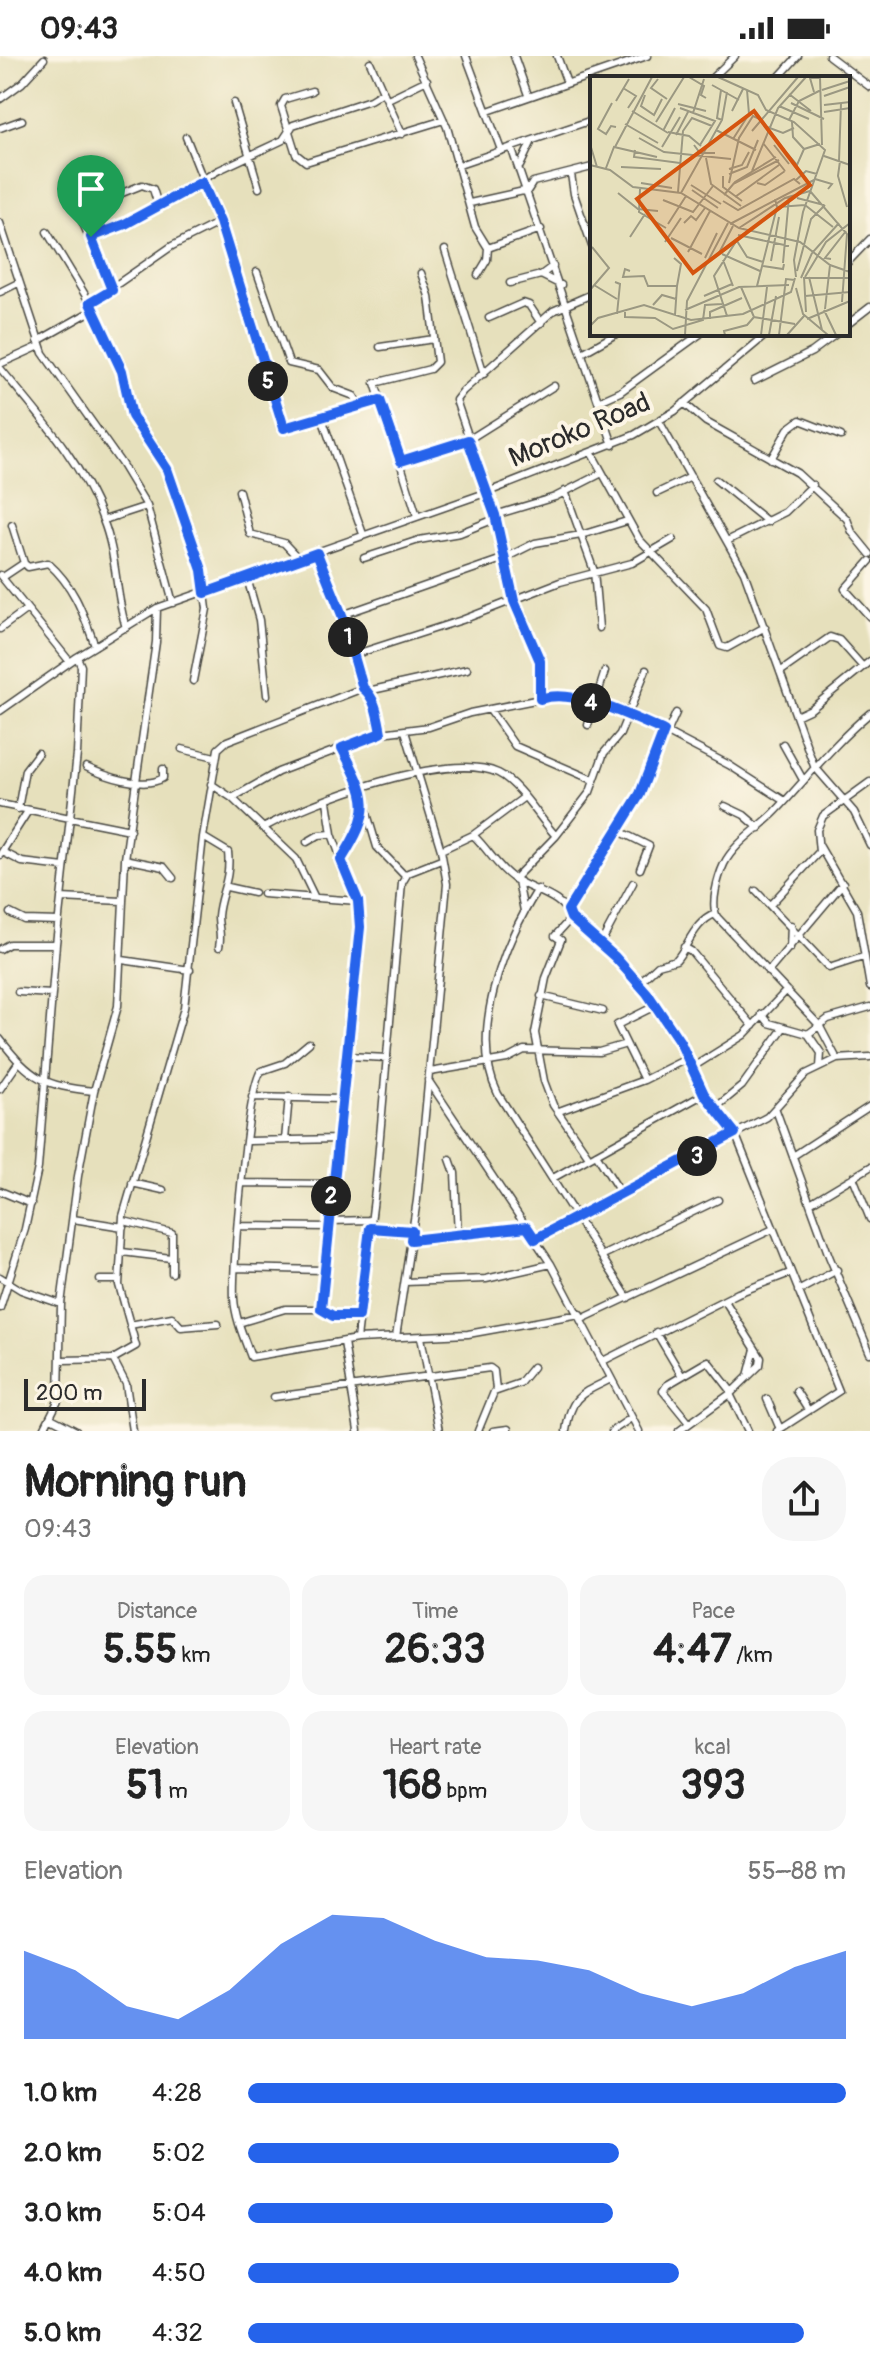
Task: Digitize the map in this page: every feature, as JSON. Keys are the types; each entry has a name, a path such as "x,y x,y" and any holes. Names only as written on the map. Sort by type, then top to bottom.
{"street":[{"path":"415,56 444,120 475,227 488,248 487,260 478,275"},
{"path":"466,56 501,150"},
{"path":"514,56 528,95"},
{"path":"557,56 567,83"},
{"path":"488,111 647,56"},
{"path":"714,76 735,56"},
{"path":"780,76 798,56"},
{"path":"829,56 870,87"},
{"path":"838,62 844,56"},
{"path":"0,99 22,83 44,59"},
{"path":"370,62 402,134"},
{"path":"618,67 620,76"},
{"path":"388,99 427,80"},
{"path":"312,91 282,104 288,135 296,154 306,162 444,120"},
{"path":"91,237 288,135 293,125 305,119 370,100 383,92"},
{"path":"234,103 259,188"},
{"path":"0,128 22,120"},
{"path":"459,165 590,121"},
{"path":"186,137 220,222 281,424 288,428 380,400"},
{"path":"520,166 531,143"},
{"path":"511,147 584,352 613,445"},
{"path":"590,167 574,169 571,174 574,194 590,240"},
{"path":"470,203 528,190 533,182 566,172 571,174"},
{"path":"97,203 148,185 158,205"},
{"path":"82,221 112,290"},
{"path":"126,628 104,520 84,475 0,366 91,307 172,246 220,222"},
{"path":"0,223 39,343 147,506 173,603"},
{"path":"488,248 541,229"},
{"path":"47,232 120,364 132,416 167,469 202,570 205,626 193,681"},
{"path":"850,260 870,239"},
{"path":"445,250 484,374"},
{"path":"510,283 541,275 553,266"},
{"path":"257,272 289,363 319,370 336,391 354,396 359,404"},
{"path":"417,516 375,383 434,367 437,356 429,296 421,273"},
{"path":"541,275 561,285"},
{"path":"0,292 18,283"},
{"path":"540,699 540,661 514,601 488,492 456,400 553,311 590,295"},
{"path":"489,318 523,303 529,305 541,323"},
{"path":"850,322 870,307"},
{"path":"584,352 612,336"},
{"path":"600,401 620,392 697,336"},
{"name":"Moroko Road","path":"0,711 74,659 157,608 613,445 659,421 765,336"},
{"path":"754,381 812,352 833,336"},
{"path":"380,347 434,339"},
{"path":"401,461 468,440 554,386"},
{"path":"684,403 706,422 813,485 869,550"},
{"path":"322,418 363,534"},
{"path":"771,459 788,429 800,420 841,436"},
{"path":"659,421 727,541 765,627 814,766 845,801 870,845"},
{"path":"591,452 627,521 706,609 720,646 727,648 765,627"},
{"path":"364,558 419,540 460,533 602,473"},
{"path":"657,493 691,477"},
{"path":"716,480 768,522"},
{"path":"727,541 790,509 813,485"},
{"path":"239,491 250,534 284,543 299,559"},
{"path":"565,491 594,571 599,628"},
{"path":"104,520 147,506"},
{"path":"342,615 482,563 505,558 544,540 581,535 627,521"},
{"path":"12,525 24,563 31,567 48,563 64,577 79,601 95,646"},
{"path":"353,655 594,571 632,563 673,539"},
{"path":"317,553 342,615 381,733"},
{"path":"870,561 845,589 870,617"},
{"path":"0,1308 31,1204 38,1168 81,666 27,609 1,576 24,563"},
{"path":"247,578 259,620 267,695"},
{"path":"43,1431 59,1399 61,1304 73,1219 94,1091 118,1006 125,859 157,608"},
{"path":"0,629 27,609"},
{"path":"780,672 830,637 839,640 863,667"},
{"path":"796,716 811,709 870,661"},
{"path":"62,1360 113,1359 136,1346 119,1280 123,1224 132,1183 184,1008 215,757 227,741 366,690 467,669"},
{"path":"516,880 590,792 604,753 620,734 646,670"},
{"path":"588,725 605,671"},
{"path":"232,798 278,772 381,733 405,731 489,709 560,695 627,714 729,765 785,801"},
{"path":"489,709 515,746 593,780"},
{"path":"568,910 615,829 640,794 676,713"},
{"path":"837,1059 819,1025 715,914 713,905 725,862 785,801 802,778 870,713"},
{"path":"396,1337 411,1240 447,894 447,873 405,731"},
{"path":"783,744 802,778"},
{"path":"342,748 362,787 377,847 405,876 357,1339"},
{"path":"182,749 215,757"},
{"path":"18,809 25,770 38,753"},
{"path":"86,767 103,775 137,781 159,781 163,769"},
{"path":"263,828 284,816 362,787 418,773 473,768 503,776 556,836"},
{"path":"771,904 819,852 820,820 870,782"},
{"path":"211,784 232,798 296,859 315,898"},
{"path":"441,850 473,835 523,798"},
{"path":"321,1309 360,927 332,834 327,801"},
{"path":"0,804 130,830"},
{"path":"341,860 366,806"},
{"path":"725,806 759,828"},
{"path":"28,811 2,854 22,862 64,867"},
{"path":"615,829 649,846 640,869"},
{"path":"307,842 319,835 332,834"},
{"path":"473,835 516,880 538,889 568,910 571,918 601,943 639,983 688,1058 704,1094 735,1133 754,1174 771,1230 839,1391 778,1430 767,1399"},
{"path":"203,837 228,852 227,887 219,915 219,947"},
{"path":"817,841 844,883 857,911 870,987"},
{"path":"125,859 164,867 173,878"},
{"path":"405,876 441,860"},
{"path":"516,880 524,911"},
{"path":"601,943 633,883"},
{"path":"768,972 802,936 844,883"},
{"path":"227,887 254,893"},
{"path":"538,889 524,911 497,972 487,1062 498,1094 628,1298"},
{"path":"756,891 832,969 865,958"},
{"path":"263,894 354,899"},
{"path":"61,898 122,901"},
{"path":"10,913 24,920 59,921"},
{"path":"639,983 658,965 676,960 707,917 715,914"},
{"path":"571,918 555,936 561,940 541,996 535,1030 537,1051 544,1081 566,1120 620,1192"},
{"path":"790,948 791,925"},
{"path":"0,949 9,944 56,944"},
{"path":"684,947 691,951 753,1026"},
{"path":"122,960 190,970"},
{"path":"693,1067 744,1035 786,991"},
{"path":"18,992 52,994"},
{"path":"541,996 603,1011"},
{"path":"644,1080 632,1050 623,1045 617,1025 655,1006"},
{"path":"808,1034 842,1013 870,1007"},
{"path":"762,1014 769,1023 808,1034 821,1053 820,1067"},
{"path":"714,1109 742,1086 784,1027"},
{"path":"0,1039 18,1063 45,1083 94,1091"},
{"path":"309,1043 285,1063 261,1071 252,1097 234,1300 237,1318 242,1322 250,1356 254,1359 357,1339 492,1331 581,1316 628,1298 694,1263 771,1230"},
{"path":"429,1076 507,1059 524,1050 599,1052 623,1045"},
{"path":"348,1056 387,1058"},
{"path":"535,1239 620,1192 694,1158 776,1110 798,1082 820,1067 837,1059 870,1057"},
{"path":"563,1110 644,1080 688,1058"},
{"path":"0,1089 18,1063"},
{"path":"429,1076 551,1264 639,1431"},
{"path":"553,1178 704,1094"},
{"path":"285,1140 289,1096"},
{"path":"252,1097 341,1099"},
{"path":"793,1156 870,1106"},
{"path":"776,1110 870,1353"},
{"path":"249,1141 337,1139"},
{"path":"450,1159 455,1173 458,1236"},
{"path":"810,1203 870,1167"},
{"path":"853,1177 870,1219"},
{"path":"132,1183 163,1190"},
{"path":"243,1183 332,1184"},
{"path":"0,1191 31,1204"},
{"path":"601,1256 718,1200"},
{"path":"73,1219 169,1230 173,1236 172,1273"},
{"path":"239,1226 370,1224 412,1231"},
{"path":"411,1240 527,1227"},
{"path":"122,1252 171,1258"},
{"path":"405,1282 486,1279 551,1264"},
{"path":"235,1268 323,1270"},
{"path":"603,1361 656,1332 790,1273"},
{"path":"798,1291 838,1274"},
{"path":"0,1277 61,1304"},
{"path":"100,1280 119,1280"},
{"path":"679,1431 687,1421 731,1393 761,1361 725,1301"},
{"path":"242,1322 285,1309 321,1309 333,1316 359,1316"},
{"path":"130,1325 172,1317 181,1327 218,1324"},
{"path":"656,1332 682,1376"},
{"path":"421,1337 439,1431"},
{"path":"344,1342 348,1387 358,1431"},
{"path":"113,1359 126,1384 133,1431"},
{"path":"687,1421 663,1391 682,1376 710,1361 731,1393 748,1431"},
{"path":"496,1390 520,1383 533,1367"},
{"path":"274,1397 490,1368 494,1371 496,1390 478,1431"},
{"path":"566,1431 569,1410 578,1396 611,1379"},
{"path":"796,1391 808,1410"},
{"path":"51,1418 76,1431"},
{"path":"612,1431 631,1418"},
{"path":"493,1431 508,1429"}],"route":[{"path":"202,182 220,222 284,428 380,400 401,461 468,440 495,515 514,601 540,661 540,699 551,695 565,696 627,714 664,731 632,809 615,829 568,910 571,918 601,943 647,993 680,1042 704,1094 735,1133 694,1158 620,1192 535,1239 527,1227 503,1233 411,1240 412,1231 370,1228 359,1316 333,1316 321,1309 360,927 358,901 350,888 341,860 358,830 366,806 362,787 342,748 381,733 377,713 368,691 363,688 342,615 317,553 205,593 202,570 184,526 167,469 132,416 120,364 90,303 112,290 91,245 91,237 125,224 202,182"}]}
